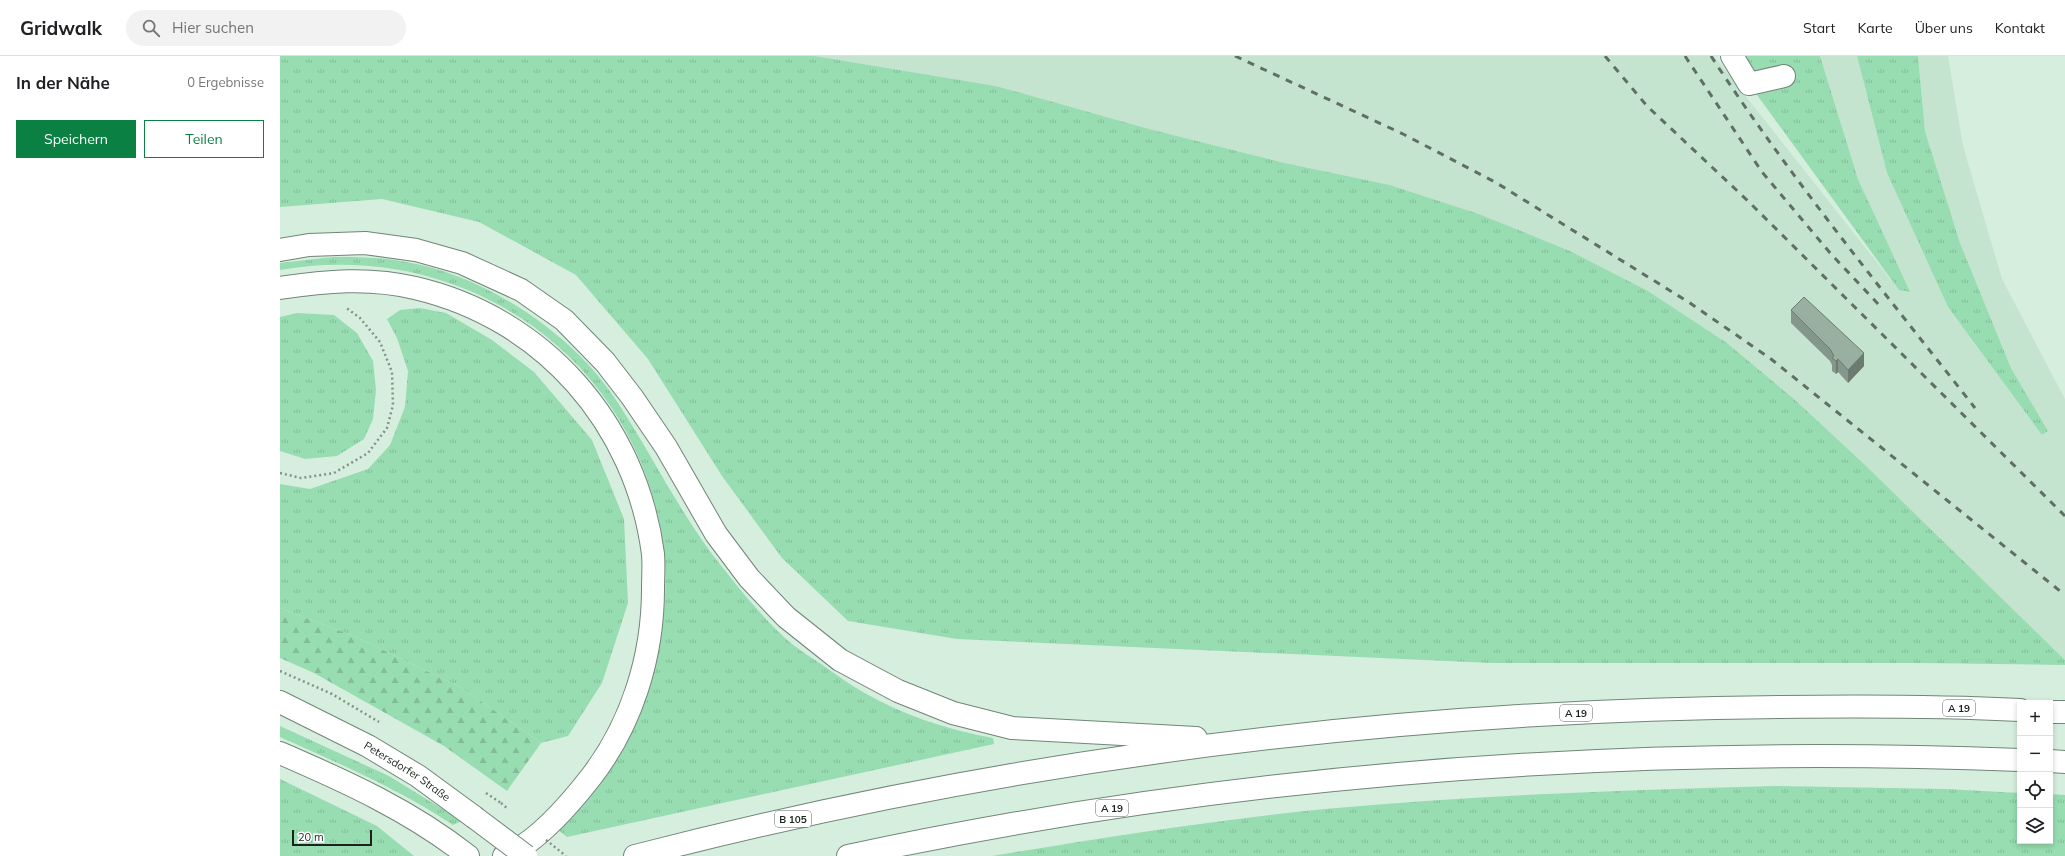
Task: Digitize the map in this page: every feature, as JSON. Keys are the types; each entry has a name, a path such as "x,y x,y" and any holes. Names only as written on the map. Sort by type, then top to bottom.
{"main road":[{"path":"1732,56 1749,84 1784,76"},
{"path":"280,250 309,245 365,244 416,250 462,263 521,290 564,320 605,362 632,397 666,447 716,534 749,578 786,617 840,660 898,691 953,713 1012,728 1247,741"},
{"path":"280,288 321,282 367,281 415,288 460,303 502,323 543,350 575,381 609,425 630,468 644,509 653,556 653,609 647,656 632,705 618,736 598,767 577,795 547,826 530,840 504,856"},
{"name":"Petersdorfer Straße","path":"280,702 375,750 418,776 526,856"},
{"name":"A 19","path":"1247,741 1427,722 1591,712 1711,707 1905,706 2016,710"},
{"path":"2053,712 2065,712"},
{"name":"B 105","path":"635,856 706,838 952,786 1103,761 1247,741"},
{"path":"280,754 373,794 442,835 468,856"},
{"name":"A 19","path":"848,856 920,841 1190,796 1392,774 1521,764 1692,756 1834,755 2017,760"},
{"path":"2053,761 2065,762"}],"path":[{"path":"280,473 301,478 334,473 368,453 387,428 393,405 392,372 380,342 360,318 340,304"}],"shaded area":[{"path":"815,56 1714,56 1899,290 1909,292 1858,179 1820,56 1857,56 1887,173 1948,307 2043,435 2048,431 2011,368 1960,243 1925,131 1918,56 1948,56 1963,146 2002,279 2065,399 2065,660 1863,463 1794,399 1727,343 1648,291 1570,251 1479,214 1390,185 1285,163 1149,129 996,86"}],"green space":[{"path":"280,56 815,56 996,86 1149,129 1285,163 1390,185 1479,214 1570,251 1648,291 1727,343 1794,399 1863,463 2065,660 2065,665 1922,663 1491,663 957,639 848,621 782,558 722,476 648,359 576,275 479,222 382,199 280,207"},
{"path":"1732,56 1820,56 1858,179 1910,292 1899,290 1749,84"},
{"path":"1857,56 1918,56 1925,131 1960,243 2011,368 2048,431 2042,435 1948,307 1887,173"},
{"path":"333,257 360,257 406,262 435,269 465,279 494,293 549,329 574,350 596,373 614,397 686,516 712,554 750,601 781,634 796,647 844,680 878,700 926,721 960,731 993,738 994,744 567,837 557,829 635,716 646,694 654,671 658,653 665,598 665,561 660,525 641,462 610,406 570,358 522,319 468,290 409,272 345,265 280,270 280,263"},
{"path":"420,308 446,313 492,340 534,372 592,440 624,519 628,603 602,683 568,736 541,743 462,688 356,637 280,608 280,484 310,489 368,469 390,445 405,407 408,371 397,338 387,319 400,310"},
{"path":"297,313 334,315 357,333 373,361 376,390 373,419 364,439 337,456 305,459 280,451 280,317"},
{"path":"280,608 356,637 462,688 541,743 507,791 444,746 314,673 280,658"},
{"path":"280,726 389,776 462,821 453,825 390,788 280,737"},
{"path":"280,779 377,826 414,856 280,856"},
{"path":"1776,786 1946,789 2017,793 2017,844 2053,844 2053,794 2065,795 2065,856 992,856 1116,836 1283,813 1438,800 1663,789"}],"building":[{"path":"1804,297 1864,353 1848,370 1838,359 1836,361 1832,358 1834,356 1830,349 1791,310"}],"railway":[{"path":"1235,56 1403,134 1495,182 1690,303 1771,359 2065,595"},
{"path":"1605,56 1647,106 1748,201 2065,516"},
{"path":"1685,56 1762,172 1831,254 1880,306"},
{"path":"1711,56 1773,147 1873,279 1975,408"}]}
